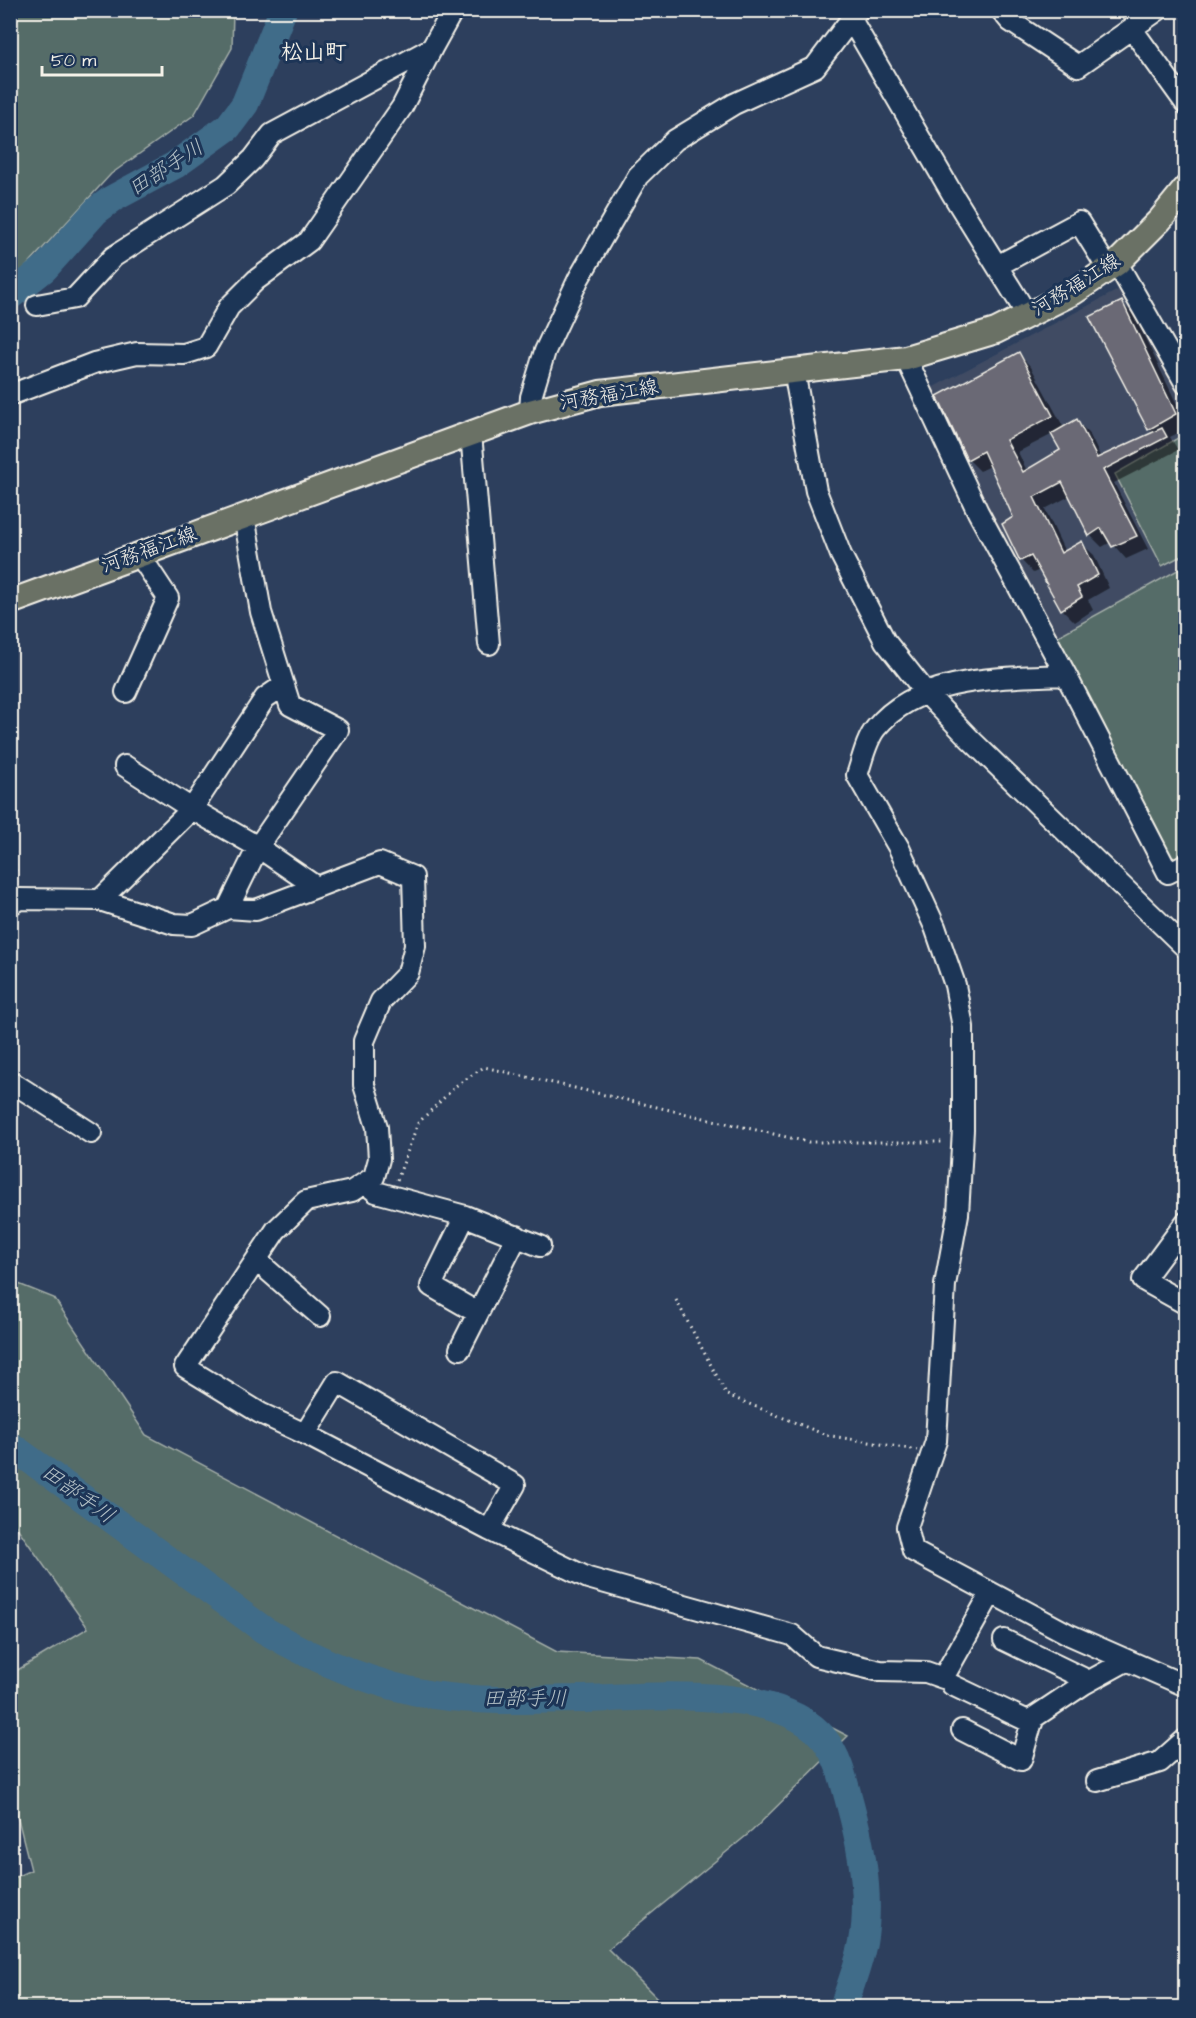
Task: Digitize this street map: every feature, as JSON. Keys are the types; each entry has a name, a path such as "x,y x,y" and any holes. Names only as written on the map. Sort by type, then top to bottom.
{"main road":[{"name":"河務福江線","path":"10,602 530,412 600,393 906,358 979,337 1028,316 1074,292 1113,266 1160,220 1185,189"}],"street":[{"path":"10,394 94,363 137,353 184,354 206,347 229,307 256,280 309,241 402,107 453,10"},
{"path":"1000,10 1010,21 1078,66 1158,10"},
{"path":"530,412 531,397 545,351 579,278 638,176 675,140 734,104 815,67 854,14 997,266 1028,316"},
{"path":"1132,29 1185,105"},
{"path":"37,305 75,298 113,256 226,185 253,159 272,134 432,48"},
{"path":"997,266 1079,222 1113,266 1185,384"},
{"path":"906,358 978,512 1066,675 1168,873 1185,864"},
{"path":"794,371 811,471 829,528 885,641 927,694 969,739 1185,948"},
{"path":"471,433 489,644"},
{"path":"228,908 258,847 338,730 290,705 261,612 244,516"},
{"path":"126,692 168,598 139,554"},
{"path":"1066,675 980,679 898,705 874,730 857,775 898,848 926,907 955,985 963,1027 962,1142 958,1214 945,1285 936,1442 907,1527 913,1551 1125,1661 1185,1686"},
{"path":"100,900 192,809 265,698 284,685"},
{"path":"125,766 192,809 258,847 315,886"},
{"path":"15,902 100,900 174,924 192,925 228,908 256,909 380,863 413,877 415,946 408,973 381,1001 364,1041 364,1085 377,1127 379,1159 374,1177 352,1191 306,1201 276,1230 185,1367 260,1413 588,1578 792,1635 816,1656 880,1671 926,1672 943,1678 991,1593"},
{"path":"10,1081 91,1133"},
{"path":"364,1183 376,1192 465,1216 540,1246"},
{"path":"465,1216 431,1286 478,1313"},
{"path":"1185,1222 1143,1280 1185,1304"},
{"path":"460,1349 517,1236"},
{"path":"256,1260 320,1316"},
{"path":"305,1434 337,1382 515,1485 489,1530"},
{"path":"1004,1640 1089,1681"},
{"path":"962,1730 1021,1760 1034,1718 1089,1681 1125,1661"},
{"path":"952,1685 1032,1723"},
{"path":"1098,1781 1160,1762 1185,1739"}],"path":[{"path":"10,816 15,902"},
{"path":"392,1196 417,1123 456,1085 484,1067 808,1142 962,1142"},
{"path":"676,1300 726,1395 826,1435 932,1453"}],"shaded area":[{"path":"1120,289 1135,302 1185,397 1185,858 1173,864 924,392"}],"green space":[{"path":"11,10 233,11 232,48 194,115 111,174 21,272 11,277"},
{"path":"1185,434 1185,554 1162,566 1115,474"},
{"path":"1185,566 1185,853 1175,859 1167,856 1058,636"},
{"path":"11,1281 54,1298 146,1435 557,1652 701,1660 848,1736 752,1831 608,1949 666,2007 11,2007 11,1879 31,1870 11,1791 11,1674 88,1628 11,1519"}],"building":[{"path":"1122,301 1176,414 1148,430 1089,317"},
{"path":"1019,352 1053,416 1006,440 1023,472 1060,450 1051,434 1077,419 1097,458 1162,428 1167,437 1103,470 1137,536 1112,547 1101,528 1089,536 1062,482 1034,497 1061,553 1082,541 1098,575 1077,587 1082,597 1061,610 1031,556 1020,561 1002,524 1013,517 983,451 967,460 937,396"}],"waterway":[{"name":"田部手川","path":"10,296 45,268 96,211 112,199 175,165 228,127 245,104 283,10"},
{"name":"田部手川","path":"10,1445 264,1630 325,1662 367,1678 410,1691 469,1699 709,1697 745,1701 777,1709 805,1722 825,1740 837,1762 854,1821 864,1873 866,1908 863,1942 843,2008"}],"district":[{"name":"松山町","path":"314,52"}]}
